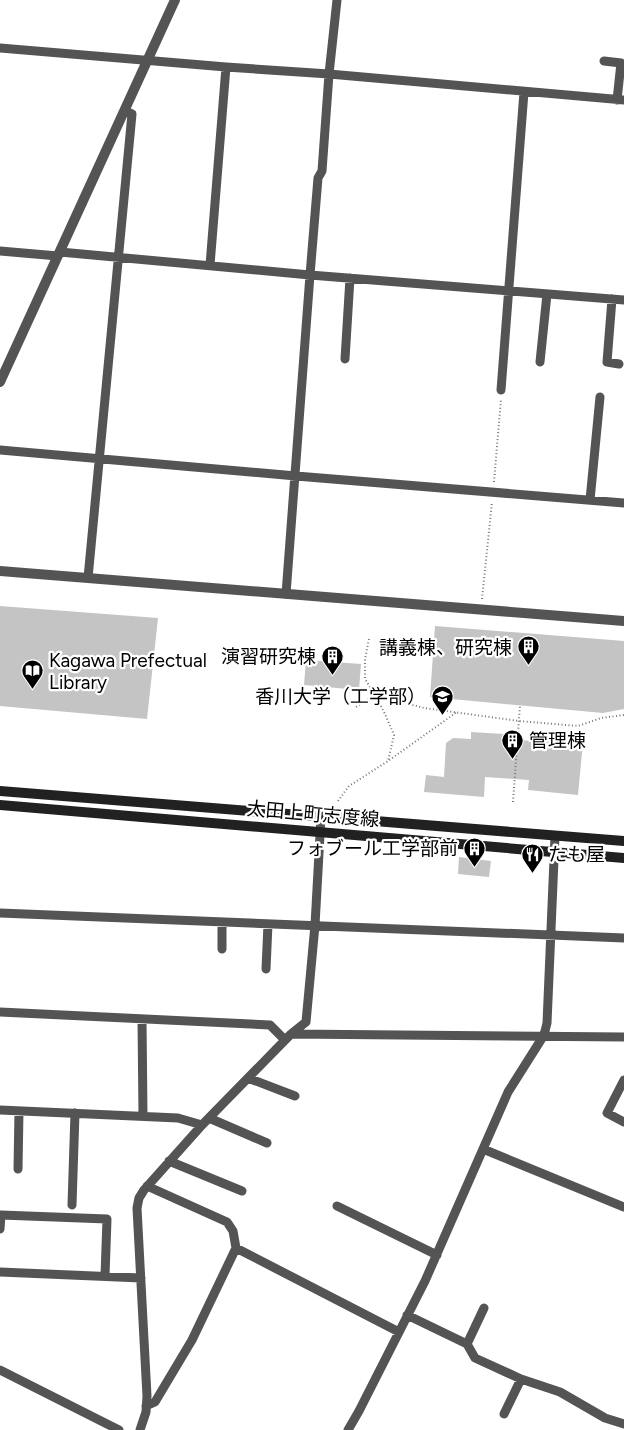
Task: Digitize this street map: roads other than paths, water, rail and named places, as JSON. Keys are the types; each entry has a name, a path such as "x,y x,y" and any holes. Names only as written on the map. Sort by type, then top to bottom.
{"main road":[{"name":"太田上町志度線","path":"0,791 624,841"},
{"name":"太田上町志度線","path":"0,805 624,858"}],"street":[{"path":"0,382 175,0"},
{"path":"286,594 318,178 322,171 329,74 337,0"},
{"path":"0,48 329,74 621,100 621,64 604,60"},
{"path":"210,265 226,67"},
{"path":"501,390 524,92"},
{"path":"88,578 132,114 125,111"},
{"path":"0,251 119,257 310,275 624,300"},
{"path":"345,359 350,278"},
{"path":"540,362 547,294"},
{"path":"612,299 607,362 619,364"},
{"path":"590,500 600,398"},
{"path":"0,450 624,503"},
{"path":"0,570 624,621"},
{"path":"140,1430 147,1396 139,1198 147,1186 202,1125 288,1037 306,1022 321,817"},
{"path":"348,1430 408,1316 437,1255 508,1092 544,1035 547,1023 555,836"},
{"path":"0,913 624,938"},
{"path":"222,922 222,949"},
{"path":"266,969 268,924"},
{"path":"0,1012 270,1025 288,1037 544,1035 624,1037"},
{"path":"142,1019 143,1116"},
{"path":"248,1078 295,1096"},
{"path":"624,1080 607,1113 624,1122"},
{"path":"0,1110 178,1118 202,1125"},
{"path":"18,1169 19,1111"},
{"path":"72,1205 75,1113"},
{"path":"209,1118 267,1143"},
{"path":"483,1149 624,1207"},
{"path":"170,1161 242,1191"},
{"path":"146,1406 155,1402 192,1340 236,1248 233,1231 227,1222 147,1186"},
{"path":"337,1206 437,1255"},
{"path":"0,1229 1,1215 107,1220 105,1276"},
{"path":"236,1248 399,1332"},
{"path":"0,1272 141,1278"},
{"path":"467,1344 484,1308"},
{"path":"408,1316 467,1344 475,1358 521,1379 560,1392 605,1418 623,1424"},
{"path":"0,1370 118,1430"},
{"path":"504,1414 521,1379"}],"place":[{"name":"講義棟、研究棟","path":"528,666"},
{"name":"演習研究棟","path":"332,675"},
{"name":"Kagawa Prefectual Library","path":"33,690"},
{"name":"香川大学（工学部）","path":"442,715"},
{"name":"管理棟","path":"513,759"},
{"name":"フォブール工学部前","path":"474,867"},
{"name":"たも屋","path":"532,873"}]}
